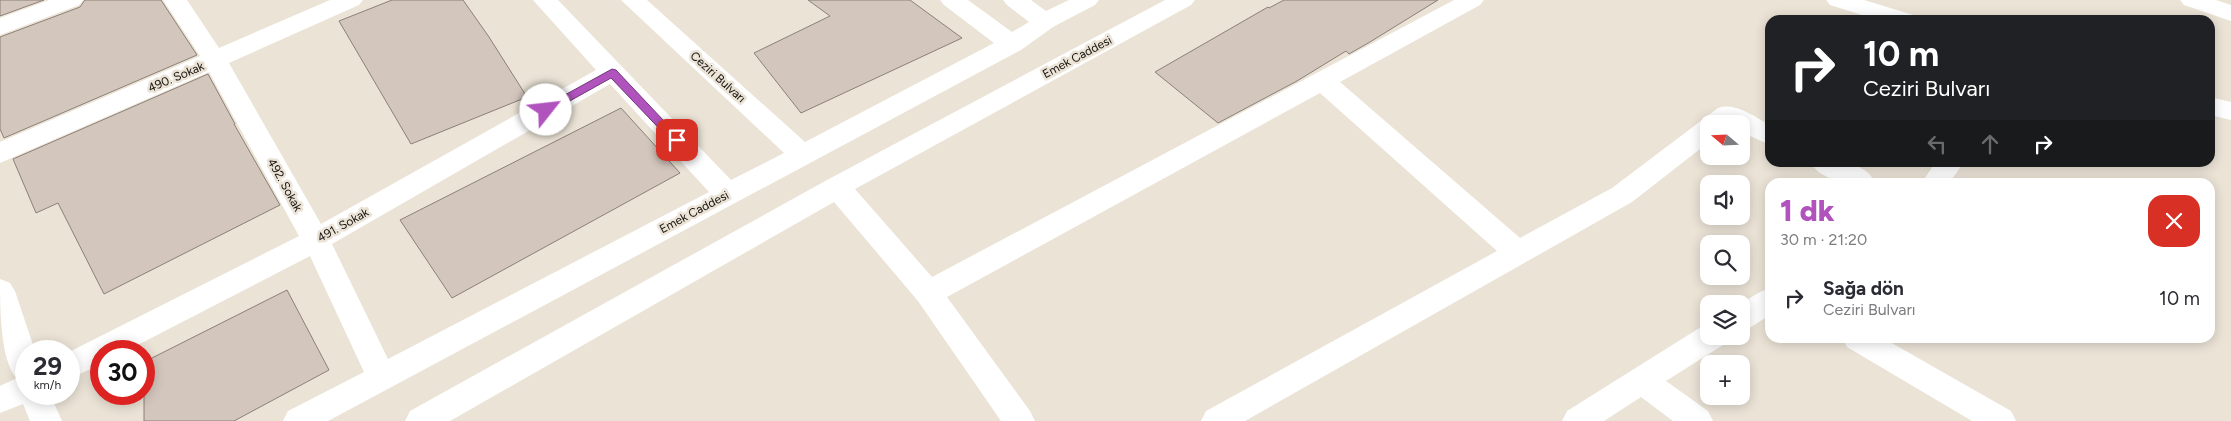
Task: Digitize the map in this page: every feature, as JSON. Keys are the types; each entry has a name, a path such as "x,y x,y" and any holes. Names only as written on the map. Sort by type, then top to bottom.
{"street":[{"path":"0,27 71,0"},
{"name":"492. Sokak","path":"176,0 215,60 316,240 382,378"},
{"name":"490. Sokak","path":"0,153 351,0"},
{"path":"545,0 728,195"},
{"name":"Ceziri Bulvarı","path":"633,0 802,154"},
{"path":"952,0 1012,44"},
{"path":"1015,0 1045,22"},
{"name":"Emek Caddesi","path":"299,421 1012,44 1045,22 1087,0"},
{"name":"Emek Caddesi","path":"421,421 557,346 837,186 1183,0"},
{"path":"928,293 1472,0"},
{"path":"1838,0 1888,15"},
{"path":"2192,0 2231,13"},
{"name":"491. Sokak","path":"80,360 316,240 612,72"},
{"path":"1323,81 1518,253"},
{"path":"2215,107 2231,111"},
{"path":"1750,126 1765,133"},
{"path":"1217,421 1622,195 1700,135"},
{"path":"1833,167 1854,178"},
{"path":"1938,178 1947,167"},
{"path":"837,186 928,293 1019,421"},
{"path":"0,291 17,340"},
{"path":"1750,312 1765,303"},
{"path":"1867,343 2000,421"},
{"path":"1578,421 1700,344"},
{"path":"1642,381 1697,421"},
{"path":"0,400 15,393"},
{"path":"39,405 46,421"}],"building":[{"path":"0,0 44,0 0,16"},
{"path":"85,0 161,0 197,55 4,138 0,129 0,37 80,7"},
{"path":"392,0 463,0 527,97 411,144 339,21"},
{"path":"808,0 910,0 962,38 801,113 754,53 830,16"},
{"path":"1284,0 1438,0 1349,54 1346,51 1297,81 1218,123 1155,72 1268,7"},
{"path":"208,74 280,205 104,294 58,203 36,213 13,159"},
{"path":"621,108 680,173 452,298 400,220"},
{"path":"287,290 329,370 234,421 144,421 144,405 155,405 155,356"}],"route":[{"path":"546,110 612,72 677,140"}]}
